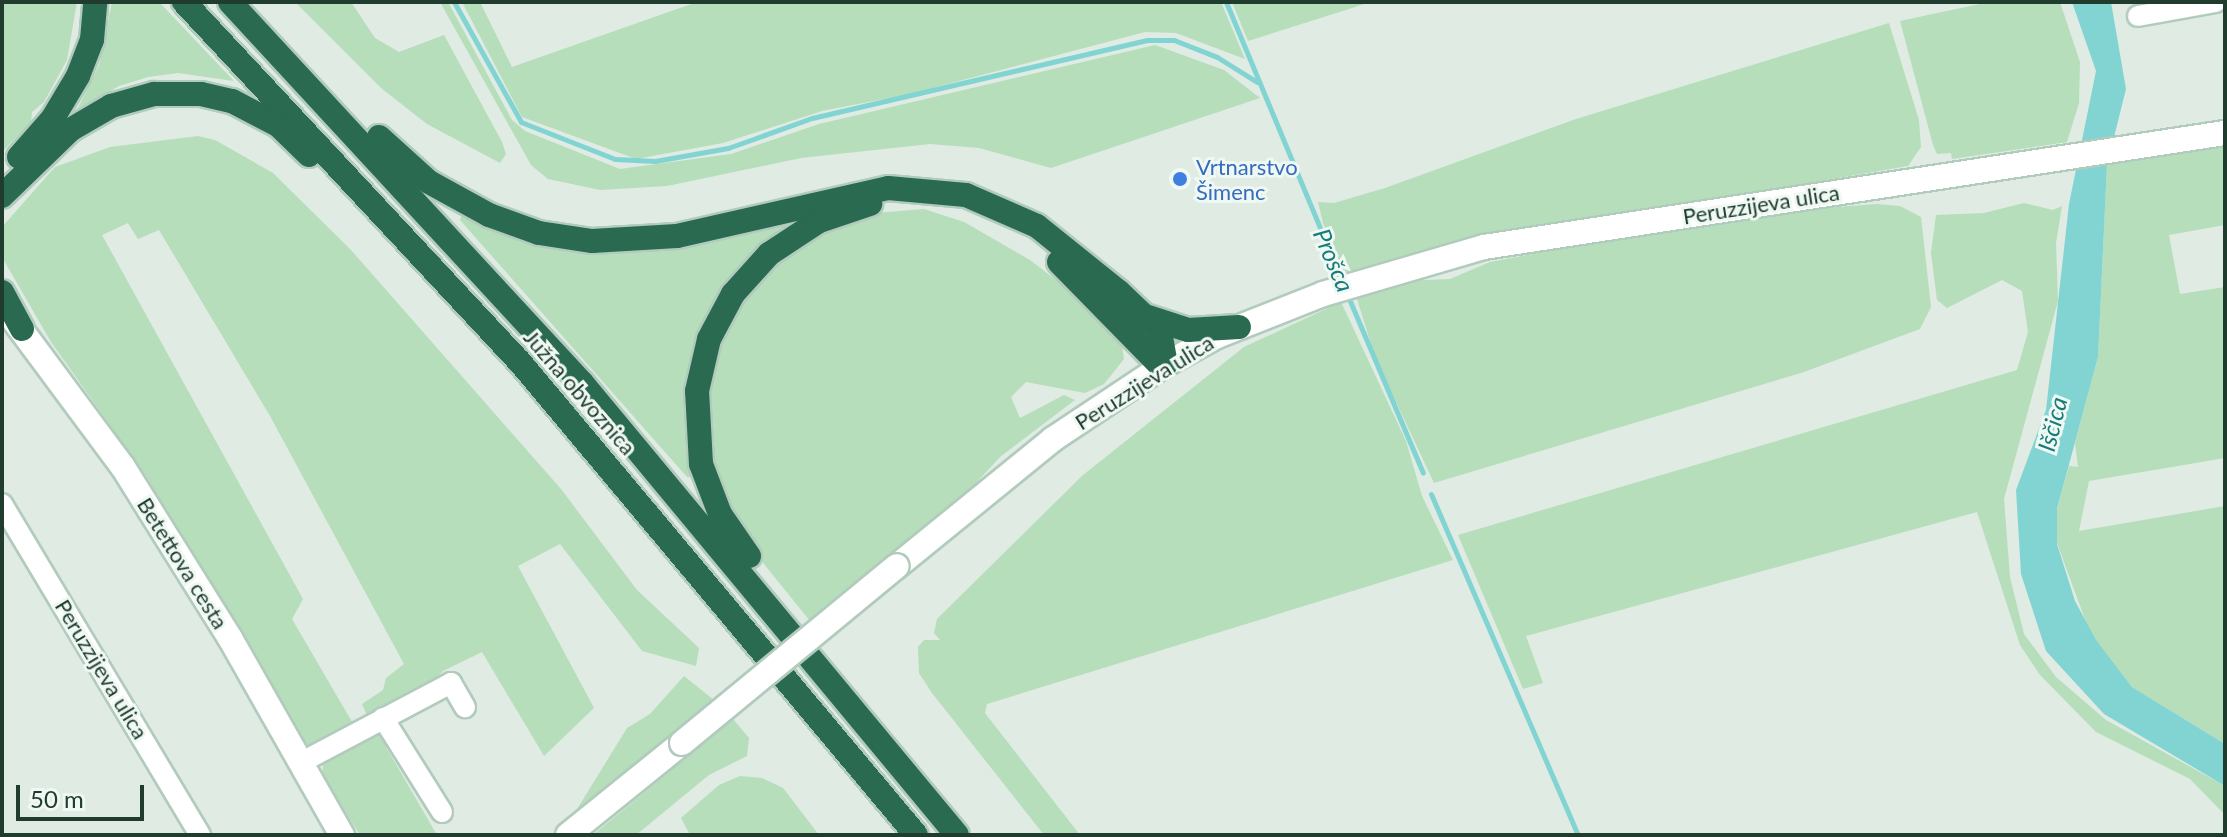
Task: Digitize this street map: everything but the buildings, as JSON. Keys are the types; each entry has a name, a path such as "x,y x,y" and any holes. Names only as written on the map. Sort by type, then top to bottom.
{"highway":[{"path":"2,172 53,118 78,76 92,40 95,2"},
{"name":"Južna obvoznica","path":"184,2 400,229 618,474 916,835"},
{"name":"Južna obvoznica","path":"230,2 582,383 762,595 957,835"},
{"path":"300,75 340,96 429,182 489,215 539,233 592,241 646,240 860,192 945,190 988,202 1037,226 1146,316 1166,342 1164,365"},
{"path":"2,196 60,138 95,114 154,94 201,94 232,101 278,125 344,192 400,229"},
{"path":"762,595 761,571 720,514 706,482 698,443 697,391 723,309 757,266 801,231 853,208 892,202 929,203 983,215 1059,261 1164,365"},
{"path":"2,292 22,329"},
{"path":"1146,316 1188,330 1239,327"}],"street":[{"path":"2138,16 2216,2"},
{"name":"Peruzzijeva ulica","path":"568,835 1053,439 1164,365 1239,327 1323,294 1484,247 2014,169 2225,133"},
{"name":"Betettova cesta","path":"2,306 123,467 230,638 342,835"},
{"name":"Peruzzijeva ulica","path":"2,504 200,835"},
{"path":"300,763 451,683 465,707"},
{"path":"383,718 442,812"}],"green space":[{"path":"2,2 77,2 67,60 44,102 32,112 31,122 2,152"},
{"path":"112,2 159,2 234,81 178,73 148,77 119,86 76,112 99,65"},
{"path":"295,2 351,2 375,38 399,52 444,35 502,142 506,154 500,163 427,124 381,88"},
{"path":"440,2 448,2 512,120 525,131 620,169 731,154 819,124 1155,45 1224,70 1260,98 1051,168 979,148 930,144 801,158 667,186 600,190 548,179 531,165"},
{"path":"462,2 480,2 512,67 697,2 1221,2 1245,59 1176,33 1145,32 910,94 822,111 723,143 636,159 522,117"},
{"path":"1232,2 1371,2 1248,41"},
{"path":"1989,2 2060,2 2080,62 2079,103 2067,142 1952,159 1951,153 1937,154 1933,145 1900,21"},
{"path":"1889,23 1919,120 1921,147 1908,166 1434,247 1345,276 1323,223 1318,202 1334,203 1385,188 1576,119"},
{"path":"198,136 215,140 273,173 351,250 561,489 637,590 699,648 696,666 642,651 560,544 518,566 594,708 544,756 482,652 443,671 424,693 369,720 362,704 383,690 386,678 404,664 270,416 159,230 138,239 128,223 102,235 303,599 292,619 355,727 310,750 303,745 146,476 51,342 2,257 2,227 55,167 110,147"},
{"path":"2225,146 2225,225 2169,235 2180,294 2225,287 2225,458 2089,481 2079,531 2225,506 2225,744 2132,687 2090,633 2057,543 2057,510 2069,466 2078,467 2075,443 2098,357 2107,165"},
{"path":"2024,203 2053,210 2062,206 2056,243 2058,301 2004,499 2010,577 2024,634 2056,677 2106,720 2225,786 2225,815 2190,779 2096,732 2040,675 2020,645 1977,512 1526,636 1543,683 1523,689 1458,535 2017,370 2028,332 2022,291 2002,280 1947,308 1937,300 1931,253 1936,215 1984,213"},
{"path":"1877,204 1900,206 1921,217 1931,307 1920,329 1804,372 1434,483 1375,357 1357,299 1400,281 1450,279 1490,262 1580,245 1813,209"},
{"path":"924,209 964,222 1030,260 1096,311 1121,340 1124,359 1104,384 1085,393 1026,382 1011,397 1020,418 1064,395 1075,400 1000,457 951,510 810,621 751,548 722,499 707,443 707,374 739,298 797,241 862,214"},
{"path":"463,213 526,237 804,214 726,294 695,478 687,477 460,220"},
{"path":"1341,302 1406,441 1422,496 1453,560 987,704 985,713 1080,835 1044,835 932,693 919,673 918,647 924,640 940,640 934,633 937,619 1083,475 1244,347"},
{"path":"684,676 714,700 574,814 627,728 650,714"},
{"path":"733,719 749,738 747,756 709,775 636,835 593,835"},
{"path":"379,728 393,740 386,747 437,835 360,835 322,775 324,758"},
{"path":"740,776 762,778 783,788 819,835 690,835 681,818 719,785"}],"water":[{"name":"Iščica","path":"2072,2 2111,2 2126,89 2107,165 2098,357 2057,509 2057,544 2075,601 2096,640 2132,687 2225,744 2225,786 2104,714 2046,651 2021,574 2016,490 2046,410 2069,204 2096,71"}],"waterway":[{"path":"454,2 521,122 615,159 655,161 728,148 812,118 1147,40 1174,40 1217,57 1257,82"},
{"name":"Prošca","path":"1226,2 1342,281"},
{"name":"Prošca","path":"1347,294 1423,473"},
{"name":"Prošca","path":"1431,494 1578,835"}],"place":[{"name":"Vrtnarstvo Šimenc","path":"1180,179"}]}
